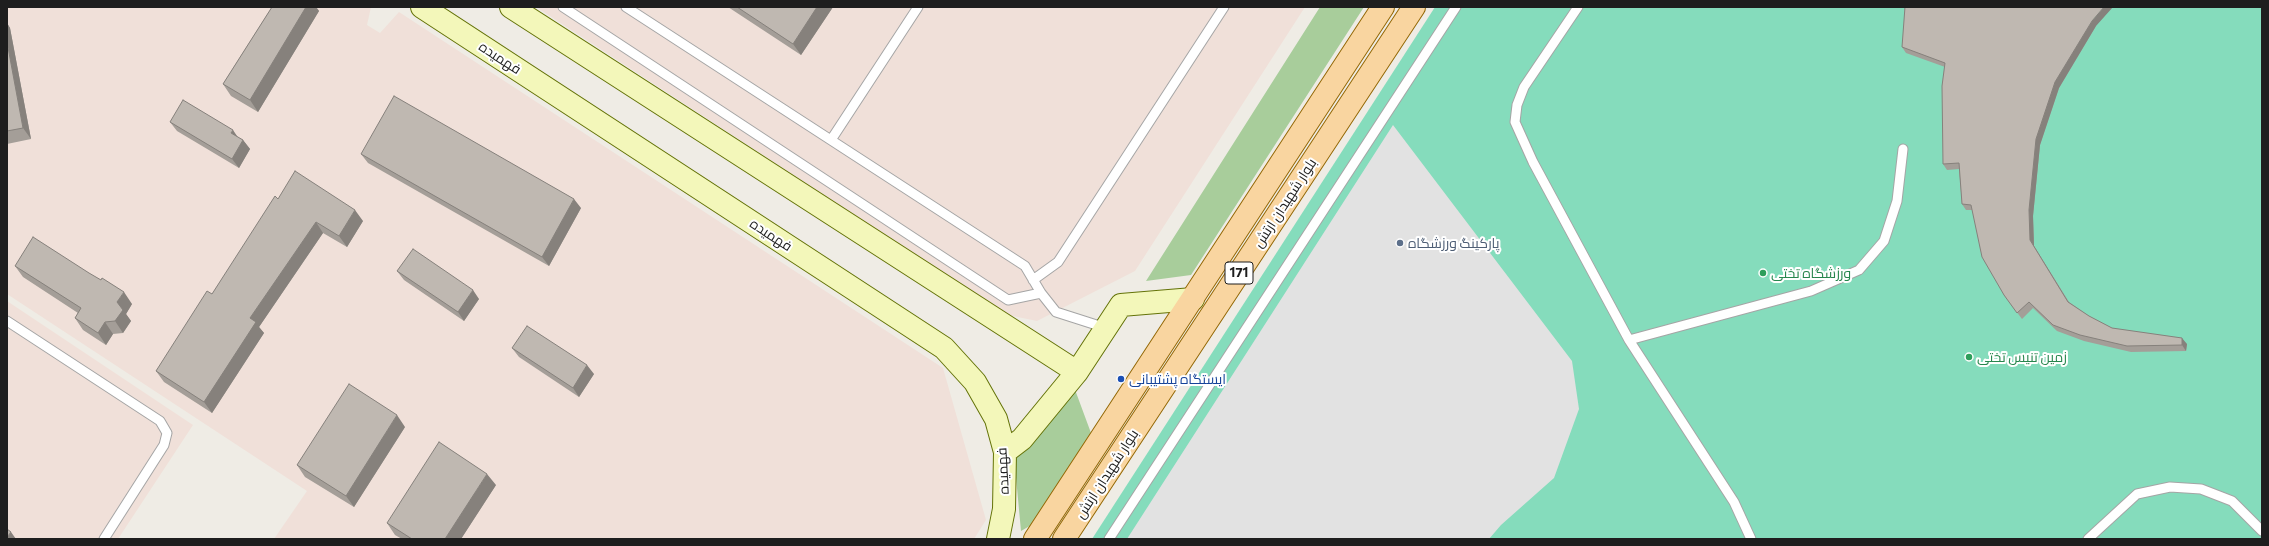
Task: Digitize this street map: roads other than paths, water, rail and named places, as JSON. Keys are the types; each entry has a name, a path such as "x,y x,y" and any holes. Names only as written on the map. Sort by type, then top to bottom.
{"main road":[{"name":"فهمیده","path":"422,7 944,348 975,382 996,419 1004,452 1004,509 998,539"},
{"path":"511,7 1077,372"},
{"name":"بلوار شهیدان ارتش","path":"1035,539 1383,7"},
{"name":"بلوار شهیدان ارتش","path":"1064,539 1414,7"},
{"path":"1004,452 1022,439 1077,372 1122,305 1193,299"}],"lane":[{"path":"563,7 1008,300 1041,293"},
{"path":"626,7 1025,266 1041,293 1056,312 1106,328"},
{"path":"831,140 918,7"},
{"path":"1033,280 1058,262 1224,7"},
{"path":"1109,539 1456,7"},
{"path":"1578,7 1524,87 1517,105 1515,122 1533,162 1629,340 1734,502 1751,539"},
{"path":"1629,340 1811,291 1859,270 1884,241 1897,200 1903,149"},
{"path":"7,321 160,421 167,433 164,445 104,539"},
{"path":"2088,539 2137,494 2170,487 2201,489 2232,501 2262,531"}],"place":[{"name":"پارکینگ ورزشگاه","path":"1400,243"},
{"name":"ورزشگاه تختی","path":"1763,273"},
{"name":"زمین تنیس تختی","path":"1969,357"},
{"name":"ایستگاه پشتیبانی","path":"1121,379"}]}
